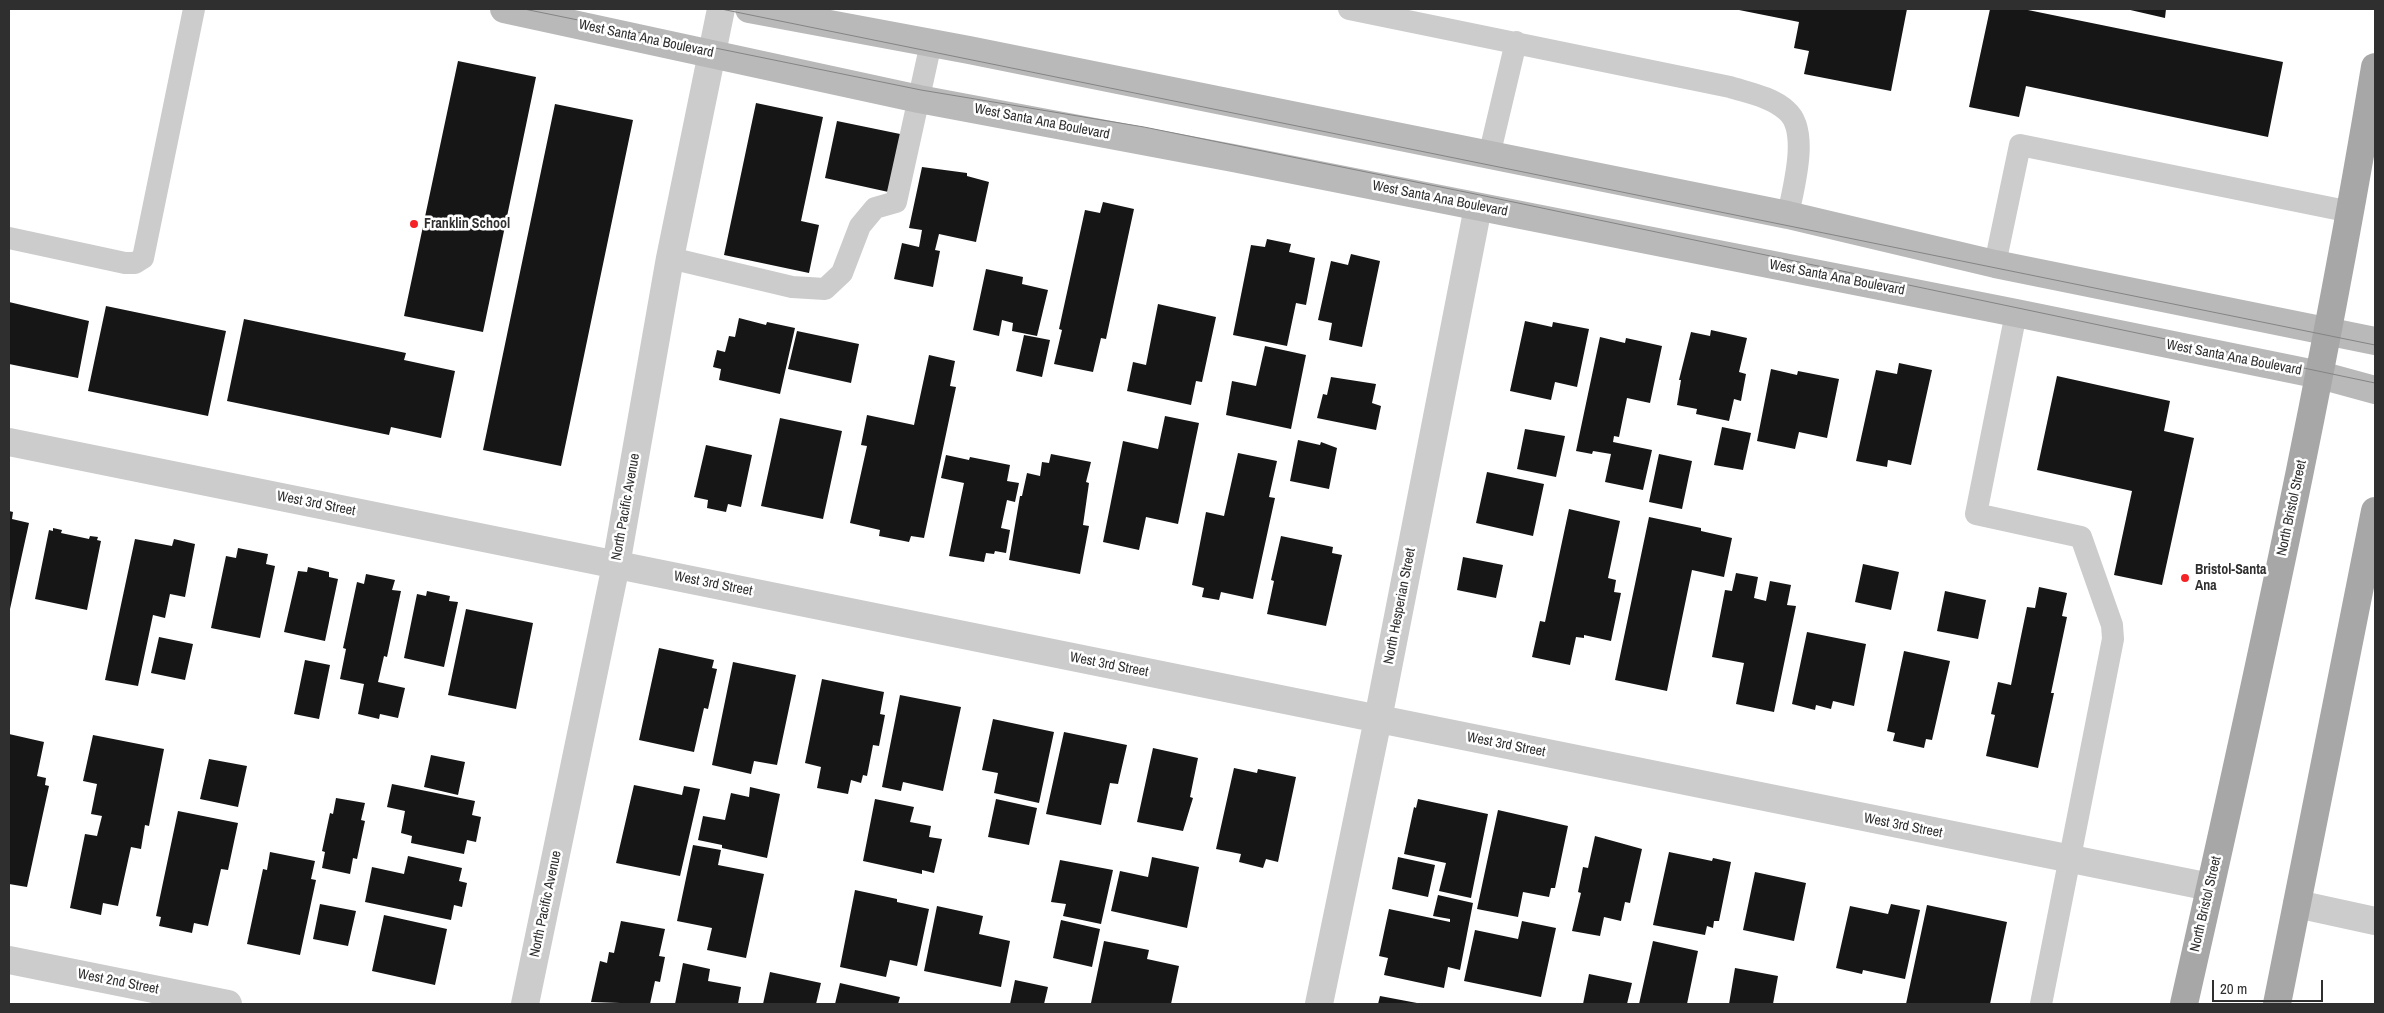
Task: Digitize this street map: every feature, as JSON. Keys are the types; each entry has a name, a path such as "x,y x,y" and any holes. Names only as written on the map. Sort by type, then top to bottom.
{"main road":[{"name":"West Santa Ana Boulevard","path":"504,9 919,99 2016,313 2320,375 2375,390"},
{"path":"749,9 931,43 1788,215 1995,264 2375,341"},
{"name":"North Bristol Street","path":"2184,1004 2320,375 2351,212 2375,67"},
{"path":"2277,1004 2375,511"}],"street":[{"name":"North Pacific Avenue","path":"525,1004 616,565 670,258 721,9"},
{"name":"North Hesperian Street","path":"1319,1004 1378,719 1478,207"},
{"name":"West 3rd Street","path":"9,442 2210,887"},
{"path":"2297,904 2375,921"},
{"name":"West 2nd Street","path":"9,960 228,1004"}],"lane":[{"path":"9,238 125,262 135,263 143,258 194,9"},
{"path":"1349,9 1730,87 1768,99 1788,112 1798,131 1797,164 1788,215"},
{"path":"1489,156 1516,42"},
{"path":"670,258 792,286 825,288 842,273 860,226 875,208 896,202 931,43"},
{"path":"1995,264 2020,145 2351,212"},
{"path":"2016,313 1976,514 2081,536 2112,625 2112,639 2041,1004"}],"building":[{"path":"1734,9 1907,9 1891,91 1804,74 1809,51 1794,48 1799,22"},
{"path":"1990,9 2023,9 2283,62 2268,137 2026,86 2019,117 1969,107"},
{"path":"2126,9 2166,9 2165,18"},
{"path":"458,61 536,77 483,332 404,316"},
{"path":"756,103 823,117 801,221 819,225 809,273 724,255"},
{"path":"555,104 633,120 561,466 483,450"},
{"path":"837,121 905,135 893,193 825,178"},
{"path":"922,167 967,173 967,176 989,182 976,242 939,234 935,250 940,251 933,287 894,279 902,243 919,247 922,230 909,228"},
{"path":"1103,202 1134,209 1106,339 1101,338 1093,372 1054,364 1062,330 1059,329 1085,210 1100,213"},
{"path":"1267,239 1291,244 1289,252 1315,258 1306,305 1296,303 1287,346 1233,335 1251,245 1265,247"},
{"path":"1351,254 1380,261 1362,347 1329,340 1332,323 1318,320 1331,261 1348,265"},
{"path":"986,269 1023,277 1022,284 1048,290 1037,336 1012,331 1013,323 1002,320 999,336 973,330"},
{"path":"9,302 89,321 78,378 9,364"},
{"path":"1158,304 1216,317 1202,382 1196,381 1191,405 1127,391 1133,362 1146,365"},
{"path":"106,306 226,331 208,416 88,391"},
{"path":"739,318 766,325 767,322 795,328 780,394 719,380 721,369 713,367 717,350 725,352 729,336 735,337"},
{"path":"244,319 406,353 404,360 455,371 441,438 391,427 389,435 227,401"},
{"path":"1525,321 1552,327 1553,322 1589,329 1577,387 1555,382 1551,400 1510,391"},
{"path":"1711,330 1747,338 1739,372 1746,374 1741,401 1734,399 1729,421 1696,414 1697,409 1677,405 1681,380 1679,380 1691,332 1710,336"},
{"path":"797,331 859,344 851,383 788,369"},
{"path":"1024,335 1050,340 1042,377 1016,371"},
{"path":"1600,337 1625,343 1626,338 1662,346 1650,403 1627,398 1619,437 1614,436 1613,442 1652,450 1643,490 1605,482 1611,454 1593,451 1592,454 1576,451"},
{"path":"1265,346 1306,355 1291,429 1226,415 1232,381 1256,386"},
{"path":"929,355 955,361 950,386 956,387 924,538 911,536 909,542 879,536 880,530 850,523 867,446 861,445 867,415 914,425"},
{"path":"1899,363 1932,370 1911,465 1888,460 1887,467 1856,461 1876,370 1897,374"},
{"path":"1771,369 1797,375 1798,371 1839,379 1827,438 1799,432 1795,449 1757,441"},
{"path":"2057,376 2170,401 2164,431 2194,438 2162,585 2114,575 2132,491 2037,470"},
{"path":"1331,377 1376,384 1372,403 1381,406 1376,430 1317,418 1323,394 1327,395"},
{"path":"1165,416 1199,423 1178,524 1146,517 1139,550 1103,542 1123,441 1158,449"},
{"path":"780,418 842,431 823,519 761,506"},
{"path":"1722,427 1751,433 1743,470 1714,465"},
{"path":"1525,429 1565,436 1556,477 1517,469"},
{"path":"1298,440 1320,445 1321,442 1337,448 1329,489 1290,481"},
{"path":"706,445 752,455 741,507 728,504 726,512 707,508 708,500 694,497"},
{"path":"1238,453 1277,461 1269,497 1275,498 1253,599 1221,592 1219,600 1202,597 1204,588 1192,585 1206,512 1224,516"},
{"path":"1051,454 1091,462 1086,482 1089,483 1083,525 1089,526 1080,574 1009,560 1020,496 1022,496 1027,473 1040,476 1042,462 1049,463"},
{"path":"1659,454 1692,461 1682,509 1649,502"},
{"path":"946,455 969,460 970,457 1010,465 1007,481 1019,483 1015,502 1007,500 1001,528 1010,530 1006,553 995,551 994,554 986,553 984,562 949,556 964,483 941,478"},
{"path":"1487,472 1544,484 1533,536 1476,523"},
{"path":"1569,509 1620,521 1608,578 1616,580 1614,592 1621,593 1611,641 1584,635 1584,638 1576,637 1570,665 1532,657 1540,621 1545,622"},
{"path":"9,511 13,512 12,519 29,523 10,609 9,609"},
{"path":"1649,517 1701,528 1701,531 1732,538 1724,577 1692,570 1667,691 1615,680"},
{"path":"53,528 62,530 61,533 89,539 90,536 98,537 97,540 101,541 87,610 35,599 49,530 53,531"},
{"path":"1281,536 1333,547 1332,553 1342,555 1326,626 1267,614 1274,581 1271,580"},
{"path":"135,539 172,546 174,539 195,544 185,597 170,594 165,618 153,615 138,686 105,680"},
{"path":"238,548 268,554 266,564 275,566 260,638 211,628 226,556 236,558"},
{"path":"1463,557 1503,565 1496,598 1457,590"},
{"path":"1863,564 1899,572 1891,610 1855,602"},
{"path":"308,567 329,572 329,577 338,579 325,641 284,632 298,571 307,572"},
{"path":"1736,573 1758,577 1754,598 1766,601 1770,581 1791,585 1787,605 1796,606 1774,712 1736,704 1744,663 1712,657 1725,590 1732,591"},
{"path":"366,574 395,580 392,590 401,591 387,657 384,656 378,682 405,688 398,718 380,714 379,719 358,714 364,684 340,679 346,649 343,648 357,582 364,584"},
{"path":"2039,587 2067,593 2062,616 2067,617 2051,693 2054,693 2038,768 1986,756 1995,715 1991,714 1998,682 2011,685 2027,607 2035,608"},
{"path":"427,591 450,596 449,601 458,602 444,667 404,658 417,594 426,596"},
{"path":"1945,591 1986,600 1978,639 1937,631"},
{"path":"466,609 533,623 516,709 448,695"},
{"path":"1807,632 1866,644 1854,706 1833,701 1831,709 1816,705 1815,710 1792,704"},
{"path":"159,637 193,644 185,680 151,673"},
{"path":"659,648 714,660 712,668 717,669 708,709 704,708 694,752 639,740"},
{"path":"1904,651 1950,661 1932,740 1926,739 1924,748 1893,741 1895,733 1887,731"},
{"path":"305,660 330,665 319,719 294,714"},
{"path":"733,662 796,675 777,765 754,761 751,774 712,765"},
{"path":"822,679 884,692 880,714 885,715 879,746 873,745 867,776 863,775 861,783 851,780 848,794 817,788 821,767 805,763"},
{"path":"900,695 961,707 943,791 903,782 901,791 882,787"},
{"path":"993,719 1054,732 1039,803 994,793 998,773 982,770"},
{"path":"1064,732 1127,745 1118,784 1110,783 1101,825 1046,814"},
{"path":"9,734 44,742 37,776 46,778 45,785 49,786 27,887 9,884"},
{"path":"93,735 164,749 149,826 145,825 141,849 131,847 118,906 103,903 101,915 70,908 85,834 97,836 102,816 91,814 97,784 83,781"},
{"path":"1153,748 1198,758 1190,797 1193,798 1183,831 1137,822"},
{"path":"431,755 465,762 458,795 424,787"},
{"path":"209,759 247,766 238,807 200,799"},
{"path":"1234,768 1257,773 1258,769 1296,777 1278,862 1266,859 1263,868 1239,862 1241,854 1216,849"},
{"path":"392,784 475,801 472,815 481,817 476,842 467,840 464,854 411,843 412,836 401,833 405,811 387,807"},
{"path":"634,785 682,795 684,786 700,789 680,876 616,863"},
{"path":"750,787 780,794 767,858 722,848 722,845 698,840 703,816 725,820 731,793 749,797"},
{"path":"336,798 365,803 361,820 365,821 357,859 353,858 350,874 322,868 325,852 322,851 330,813 333,814"},
{"path":"875,799 914,807 910,822 931,826 929,837 942,839 934,873 922,870 922,874 863,861"},
{"path":"996,799 1037,808 1029,845 988,837"},
{"path":"1418,799 1488,814 1471,898 1439,891 1446,863 1404,854 1414,807 1416,808"},
{"path":"1498,810 1568,826 1555,888 1551,888 1549,897 1523,892 1518,917 1477,909"},
{"path":"178,811 238,823 228,870 221,869 208,926 194,923 192,933 159,926 161,917 156,916"},
{"path":"1595,836 1642,849 1630,903 1625,902 1621,921 1604,917 1600,936 1572,931 1581,893 1578,892 1583,867 1588,868"},
{"path":"693,845 721,850 718,865 764,874 746,958 707,950 712,928 677,921"},
{"path":"270,852 315,861 311,879 316,880 300,955 247,944 263,869 267,870"},
{"path":"1669,852 1712,861 1713,858 1731,862 1719,921 1714,921 1713,928 1707,926 1705,935 1653,925"},
{"path":"408,856 462,868 459,881 467,883 462,907 454,905 451,920 365,902 372,867 404,874"},
{"path":"1152,857 1199,867 1187,928 1111,911 1120,871 1148,877"},
{"path":"1398,857 1435,865 1428,897 1392,889"},
{"path":"1060,860 1113,870 1101,924 1063,916 1066,904 1051,902"},
{"path":"1755,872 1806,883 1794,941 1743,930"},
{"path":"855,890 897,899 897,902 929,909 917,966 890,960 886,977 840,967"},
{"path":"1438,895 1473,903 1460,970 1448,967 1444,988 1384,975 1388,958 1379,956 1389,909 1450,922 1450,919 1433,916"},
{"path":"320,904 356,911 348,946 313,939"},
{"path":"1891,904 1920,910 1905,979 1863,970 1862,974 1836,968 1850,906 1888,914"},
{"path":"1927,905 2007,922 1990,1004 1906,1004"},
{"path":"937,906 983,916 979,934 1010,941 1001,987 924,971"},
{"path":"384,915 447,929 435,985 372,971"},
{"path":"1061,920 1100,929 1092,967 1053,958"},
{"path":"621,921 665,929 659,956 665,957 660,982 655,981 650,1004 591,1002 600,961 607,963 609,952 614,953"},
{"path":"1522,921 1556,928 1541,997 1464,981 1475,930 1518,939"},
{"path":"1104,941 1149,950 1147,959 1179,966 1171,1004 1091,1003"},
{"path":"1653,941 1698,951 1687,1004 1639,1004"},
{"path":"683,963 710,969 708,981 741,987 738,1004 675,1004"},
{"path":"1735,968 1778,976 1773,1004 1729,1004"},
{"path":"770,972 821,983 816,1004 763,1004"},
{"path":"1589,974 1632,983 1627,1004 1583,1004"},
{"path":"1015,980 1048,987 1044,1004 1010,1004"},
{"path":"840,983 900,997 898,1004 835,1004"},
{"path":"1380,996 1417,1003 1417,1004 1378,1004"}],"tram line":[{"path":"524,9 921,90 1144,127 1480,195 2375,383"},
{"path":"721,9 2375,345"}],"place":[{"name":"Franklin School","path":"414,224"},
{"name":"Bristol-Santa Ana","path":"2185,578"}]}
